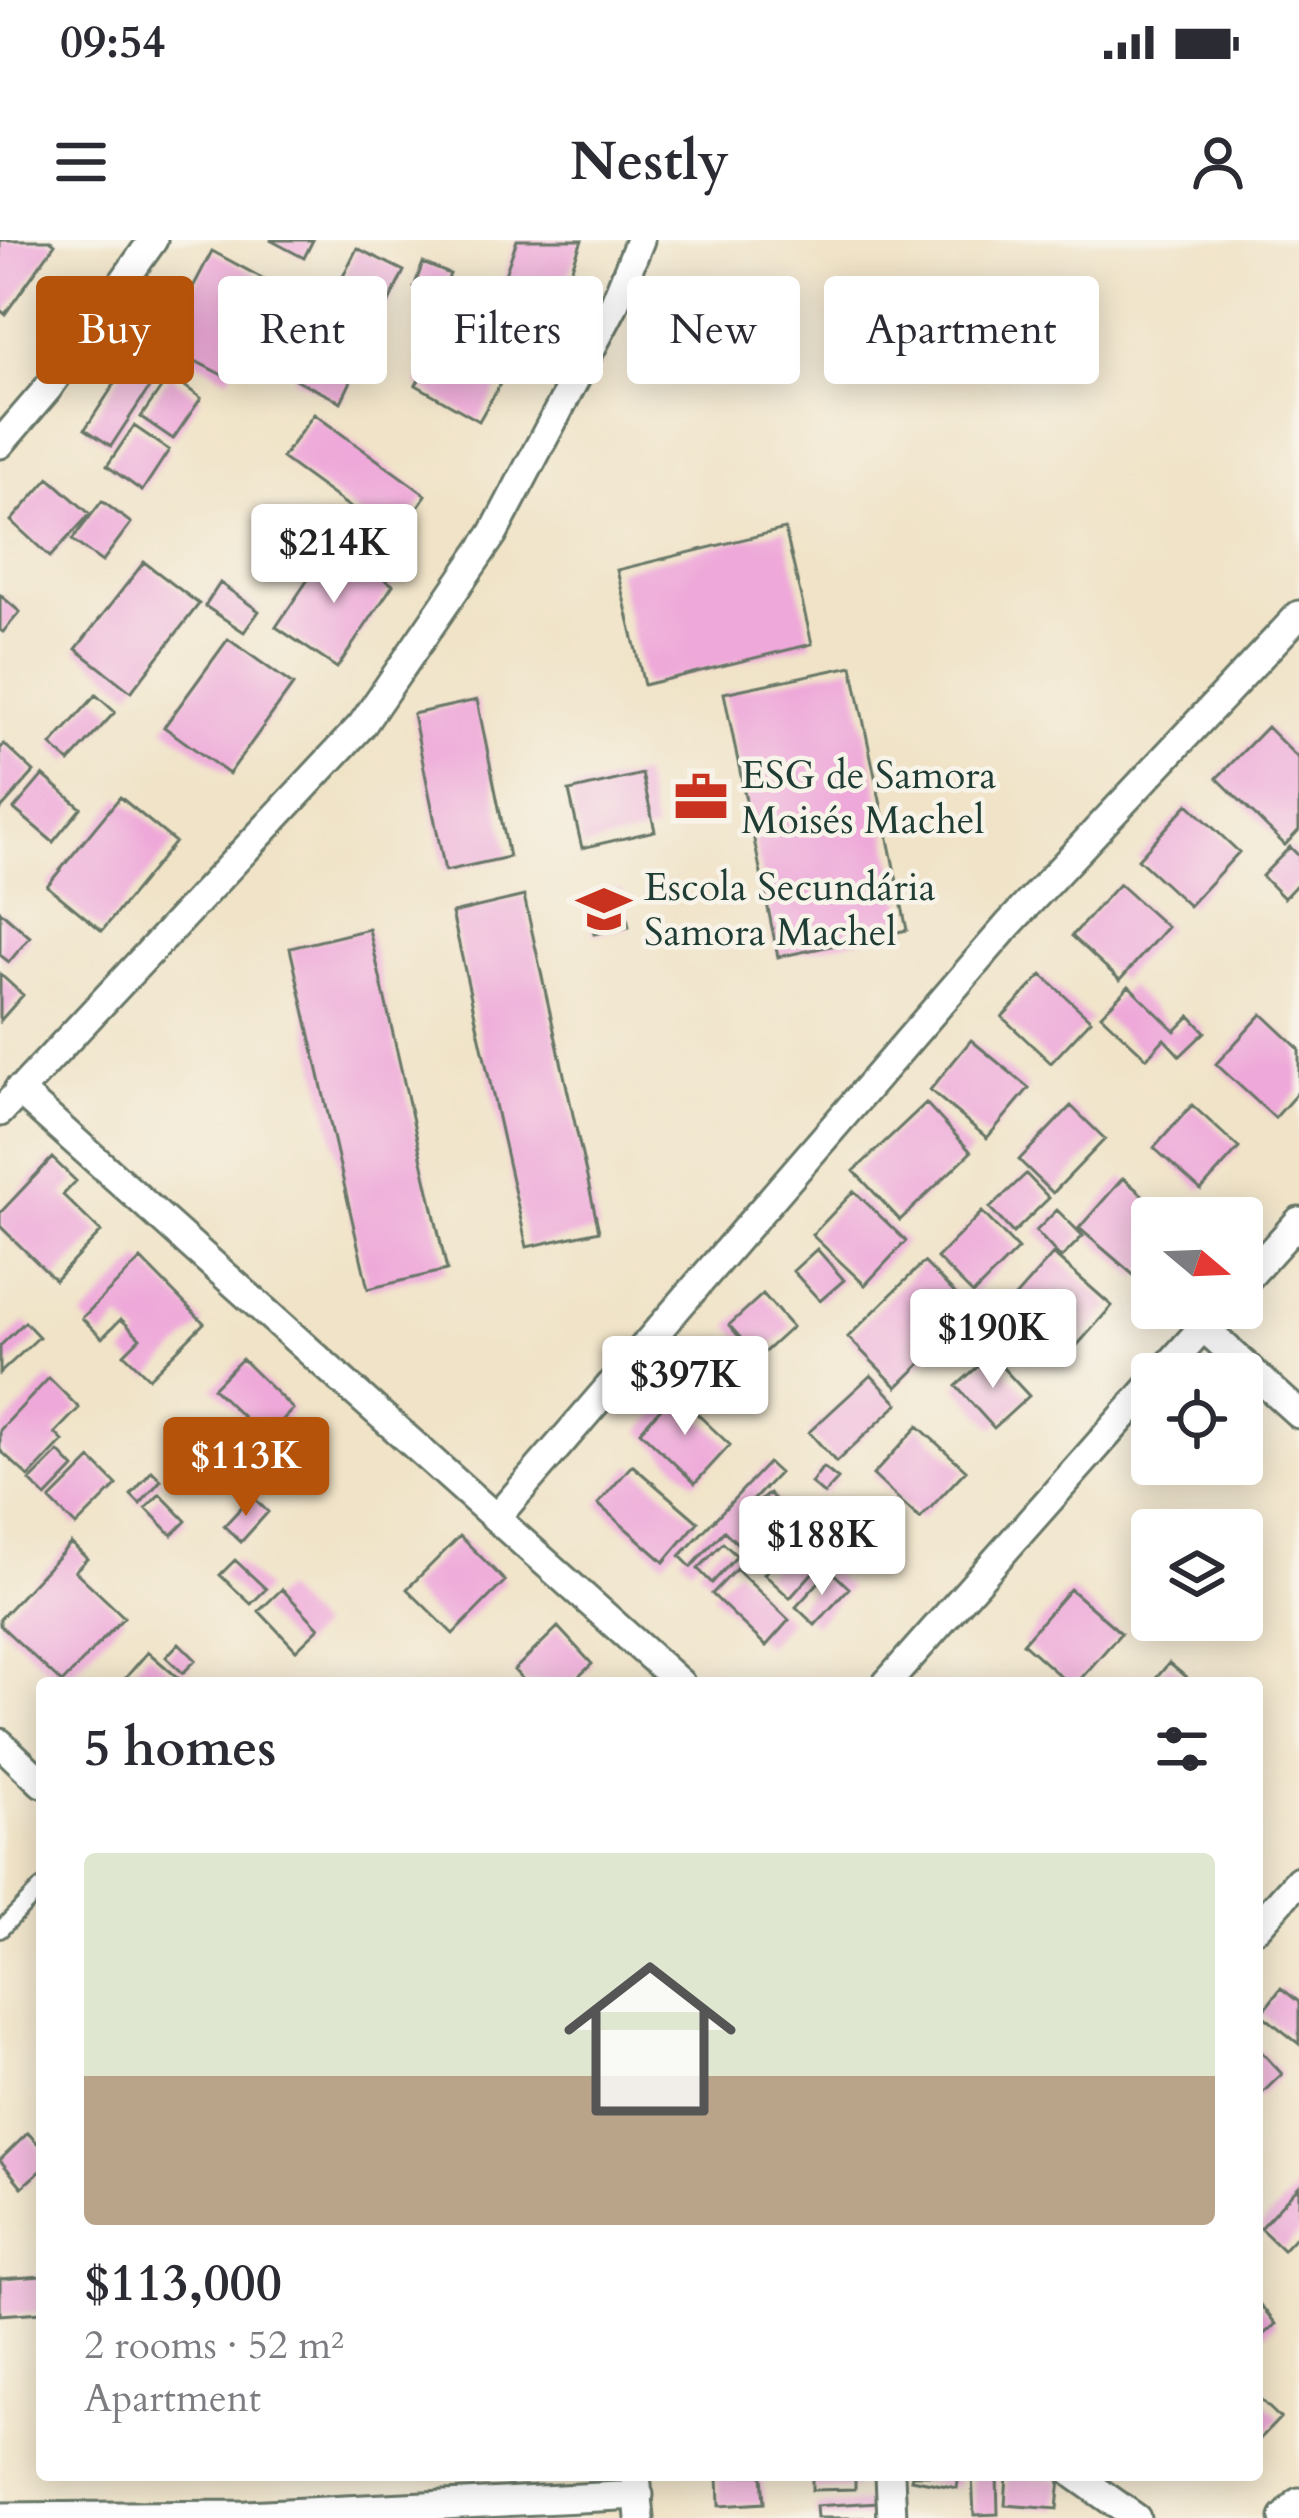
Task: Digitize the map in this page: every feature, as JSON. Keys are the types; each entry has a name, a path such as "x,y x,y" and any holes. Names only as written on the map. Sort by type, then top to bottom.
{"street":[{"path":"0,444 48,388 153,240"},
{"path":"640,240 613,307 493,533 362,725 9,1101 496,1518 673,1677"},
{"path":"496,1518 1008,925 1299,615"},
{"path":"1263,1261 1299,1221"},
{"path":"1180,1353 1201,1329"},
{"path":"1223,1329 1299,1414"},
{"path":"891,1677 1131,1408"},
{"path":"0,1743 36,1777"},
{"path":"1263,1920 1299,1880"},
{"path":"890,2481 892,2518"},
{"path":"1084,2481 1136,2518"},
{"path":"0,2517 247,2515 638,2496"},
{"path":"1284,2518 1299,2502"}],"lane":[{"path":"0,1930 36,1893"}],"building":[{"path":"0,240 50,240 55,244 5,314 0,310"},
{"path":"270,240 313,240 304,258"},
{"path":"517,240 582,240 569,276 504,276"},
{"path":"357,248 404,271 387,306 387,276 343,276"},
{"path":"212,251 258,276 218,276 218,373 194,360 194,285"},
{"path":"423,263 450,274 449,276 418,276"},
{"path":"115,384 152,384 111,446 85,429"},
{"path":"164,384 182,384 201,398 173,439 141,417"},
{"path":"305,384 350,384 341,402"},
{"path":"417,384 500,384 479,421"},
{"path":"314,414 426,495 395,540 282,458"},
{"path":"134,426 169,450 142,491 107,466"},
{"path":"49,478 90,514 50,557 11,521"},
{"path":"102,501 131,523 102,562 72,540"},
{"path":"785,529 812,644 644,685 617,570"},
{"path":"332,544 393,585 337,668 276,627"},
{"path":"144,562 199,604 131,692 76,649"},
{"path":"220,583 259,611 244,632 205,606"},
{"path":"0,595 20,612 3,632 0,630"},
{"path":"228,639 293,685 229,774 164,727"},
{"path":"852,666 907,930 778,957 724,693"},
{"path":"96,695 115,712 69,762 51,745"},
{"path":"477,700 509,857 445,871 413,714"},
{"path":"1267,727 1299,759 1299,830 1285,845 1217,778"},
{"path":"4,744 34,772 0,810 0,749"},
{"path":"642,774 655,831 582,848 569,791"},
{"path":"43,775 81,808 53,842 14,809"},
{"path":"120,797 175,842 102,931 47,886"},
{"path":"1188,804 1239,852 1189,906 1138,859"},
{"path":"1290,847 1299,856 1299,882 1284,898 1262,876"},
{"path":"1119,884 1167,927 1120,980 1072,936"},
{"path":"621,888 629,927 594,934 586,895"},
{"path":"524,896 599,1231 527,1247 452,913"},
{"path":"0,911 30,937 9,962 0,955"},
{"path":"369,929 447,1270 368,1289 290,948"},
{"path":"0,974 23,995 0,1021"},
{"path":"1042,975 1091,1020 1051,1063 1002,1017"},
{"path":"1129,986 1175,1031 1190,1016 1205,1032 1180,1056 1164,1039 1147,1058 1101,1015"},
{"path":"1262,1014 1299,1049 1299,1091 1275,1118 1216,1064"},
{"path":"971,1040 1029,1088 987,1138 930,1090"},
{"path":"926,1103 971,1152 900,1220 854,1171"},
{"path":"1192,1105 1239,1148 1201,1190 1154,1148"},
{"path":"1071,1106 1105,1139 1053,1193 1019,1160"},
{"path":"52,1158 76,1181 63,1195 101,1232 55,1280 0,1226 0,1213"},
{"path":"1026,1174 1049,1198 1013,1233 990,1208"},
{"path":"1123,1178 1145,1197 1131,1197 1131,1273 1079,1228"},
{"path":"854,1191 906,1241 865,1285 812,1235"},
{"path":"1057,1210 1083,1236 1061,1258 1036,1231"},
{"path":"982,1212 1018,1249 973,1294 937,1258"},
{"path":"817,1249 844,1280 820,1301 793,1271"},
{"path":"1053,1254 1112,1306 1066,1358 1007,1306"},
{"path":"141,1259 204,1323 149,1378 124,1354 140,1338 121,1319 102,1338 82,1318"},
{"path":"924,1262 973,1312 897,1387 848,1337"},
{"path":"763,1294 792,1327 758,1358 729,1325"},
{"path":"25,1322 39,1337 0,1373 0,1346"},
{"path":"991,1355 1029,1396 994,1428 956,1386"},
{"path":"242,1359 293,1409 265,1438 213,1388"},
{"path":"871,1375 898,1404 836,1462 809,1432"},
{"path":"49,1378 79,1408 55,1433 63,1441 29,1477 0,1450 0,1430"},
{"path":"675,1393 730,1445 695,1483 640,1431"},
{"path":"918,1426 966,1470 920,1519 873,1475"},
{"path":"59,1452 74,1468 46,1497 30,1481"},
{"path":"91,1459 117,1485 76,1526 50,1500"},
{"path":"768,1463 779,1473 742,1512 774,1541 756,1561 724,1531 691,1567 680,1556"},
{"path":"632,1465 698,1522 664,1562 598,1504"},
{"path":"823,1467 838,1479 824,1494 811,1483"},
{"path":"152,1471 161,1480 140,1504 131,1495"},
{"path":"769,1493 782,1507 762,1526 749,1511"},
{"path":"160,1494 186,1521 172,1535 146,1508"},
{"path":"252,1496 268,1512 241,1542 224,1526"},
{"path":"460,1536 505,1581 453,1634 407,1589"},
{"path":"796,1538 822,1562 790,1598 764,1574"},
{"path":"71,1543 87,1559 75,1571 124,1617 68,1677 56,1677 0,1625 0,1619"},
{"path":"723,1543 737,1556 712,1583 698,1569"},
{"path":"235,1560 266,1589 251,1604 220,1575"},
{"path":"736,1569 789,1620 766,1646 712,1594"},
{"path":"830,1570 849,1588 815,1625 796,1607"},
{"path":"282,1589 319,1628 296,1650 259,1611"},
{"path":"1070,1589 1121,1633 1082,1677 1061,1677 1023,1643"},
{"path":"558,1627 592,1664 578,1677 520,1677 514,1670"},
{"path":"179,1643 196,1660 183,1673 166,1657"},
{"path":"148,1652 177,1677 126,1677"},
{"path":"1169,1663 1186,1677 1157,1677"},
{"path":"1281,1988 1299,2002 1299,2044 1263,2016"},
{"path":"1263,2053 1282,2074 1263,2092"},
{"path":"28,2133 36,2142 36,2174 22,2187 0,2160"},
{"path":"1299,2186 1299,2233 1283,2250 1263,2231 1263,2225"},
{"path":"36,2276 36,2312 0,2315 0,2279"},
{"path":"1263,2308 1276,2324 1263,2335"},
{"path":"1263,2402 1280,2418 1263,2436"},
{"path":"718,2481 762,2481 764,2503 719,2506"},
{"path":"812,2481 855,2481 855,2489 812,2490"},
{"path":"921,2481 958,2481 957,2488"},
{"path":"972,2481 997,2481 998,2514 974,2515"},
{"path":"1007,2481 1060,2481 1057,2509 1005,2505"},
{"path":"877,2502 877,2518 817,2518 816,2506"}],"place":[{"name":"ESG de Samora Moisés Machel","path":"701,797"},
{"name":"Escola Secundária Samora Machel","path":"604,909"}]}
